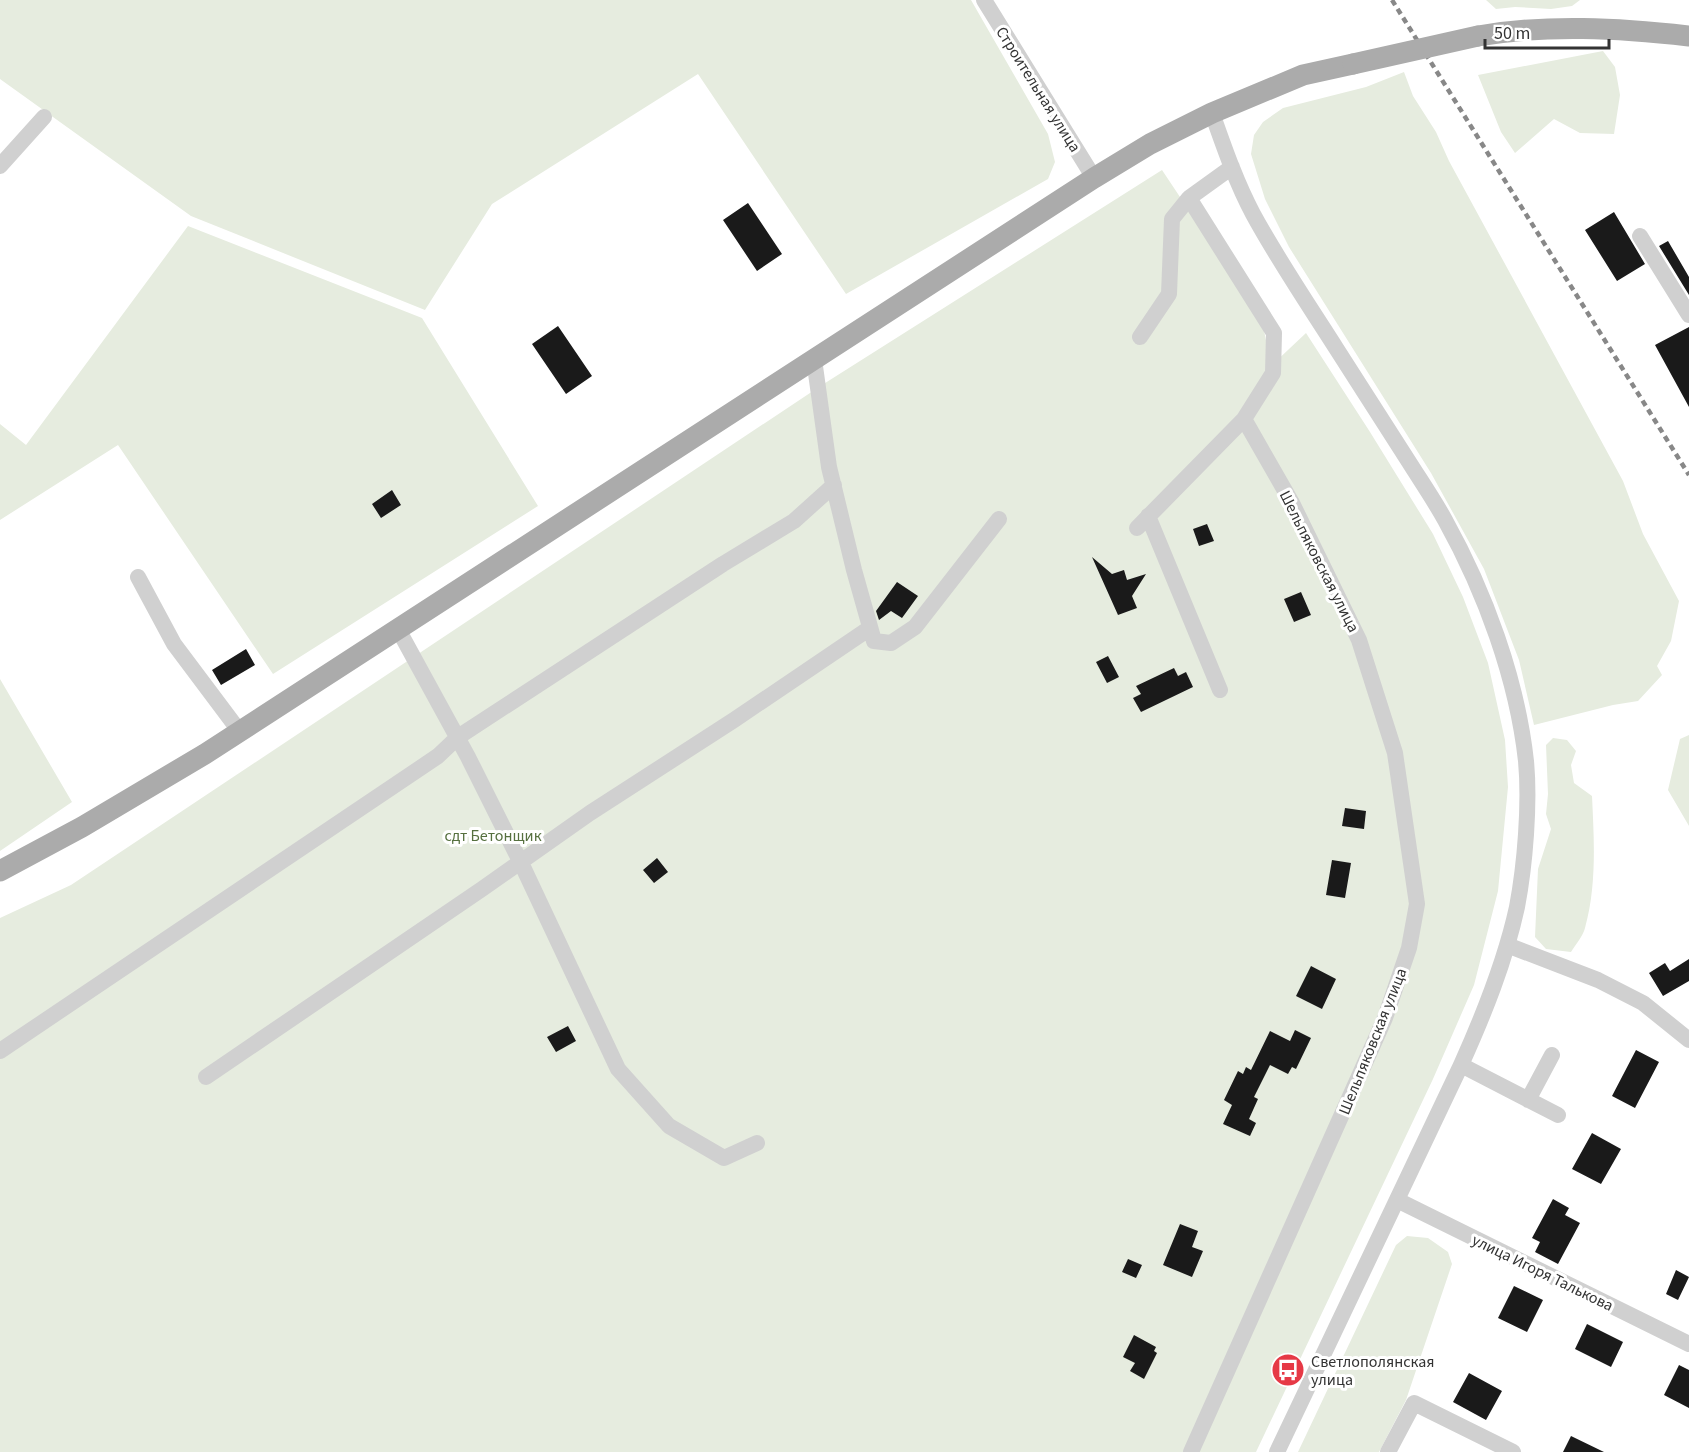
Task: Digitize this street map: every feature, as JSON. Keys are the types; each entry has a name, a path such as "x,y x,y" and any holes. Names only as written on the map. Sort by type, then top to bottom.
{"main road":[{"path":"0,871 82,828 205,754 1094,178 1150,144 1212,113 1303,75 1478,36 1506,32 1573,29 1641,30 1689,36"}],"street":[{"name":"Строительная улица","path":"984,0 1094,178"},
{"path":"1212,113 1252,213 1445,519 1471,572 1494,629 1514,692 1526,764 1525,844 1517,905 1507,945 1484,1013 1277,1452"},
{"path":"0,166 44,117"},
{"path":"1140,337 1168,294 1172,219 1189,198 1232,167"},
{"path":"1189,198 1274,333 1273,374 1244,419 1142,522 1220,690"},
{"path":"1640,236 1689,315"},
{"path":"814,359 828,457 854,570 874,640 891,643 915,627 999,519"},
{"name":"Шельпяковская улица","path":"1191,1452 1385,1018 1409,948 1417,904 1395,753 1359,640 1292,503 1244,419"},
{"path":"0,1052 438,756 458,737 723,564 795,521 834,485"},
{"path":"138,577 174,644 240,732"},
{"path":"206,1077 590,813 870,628"},
{"path":"398,629 458,737 618,1069 669,1126 724,1158 757,1143"},
{"path":"1507,945 1598,980 1643,1003 1689,1040"},
{"path":"1528,1100 1552,1054"},
{"path":"1461,1065 1558,1115"},
{"name":"улица Игоря Талькова","path":"1397,1200 1689,1344"},
{"path":"1388,1452 1414,1403 1513,1452"}],"green space":[{"path":"0,0 971,0 1048,134 1055,162 1048,179 846,294 698,74 492,204 425,310 191,216 0,79"},
{"path":"1486,0 1580,0 1572,6 1551,9 1515,7 1496,9"},
{"path":"1603,51 1615,67 1620,95 1614,134 1580,133 1554,119 1515,153 1501,132 1478,75"},
{"path":"1404,72 1413,96 1436,132 1449,161 1623,481 1643,534 1679,601 1671,641 1657,666 1662,675 1638,701 1534,725 1519,660 1484,569 1431,473 1289,247 1265,199 1251,154 1254,135 1263,122 1283,108 1366,87"},
{"name":"сдт Бетонщик","path":"1162,170 1262,320 1271,366 1306,333 1433,534 1463,597 1488,663 1505,740 1508,787 1498,891 1474,985 1433,1079 1256,1452 0,1452 0,918 71,885 822,385"},
{"path":"188,226 422,318 538,506 273,674 118,445 0,520 0,424 26,445"},
{"path":"0,679 72,802 0,851"},
{"path":"1689,735 1689,826 1668,790 1680,739"},
{"path":"1553,738 1567,740 1576,751 1571,765 1574,783 1592,796 1594,862 1589,912 1584,931 1571,952 1546,949 1535,937 1538,869 1551,829 1546,814 1548,794 1546,745"},
{"path":"1407,1236 1428,1238 1448,1252 1452,1264 1406,1400 1379,1452 1298,1452 1396,1245"}],"building":[{"path":"748,203 782,254 757,271 723,220"},
{"path":"1614,212 1645,264 1617,281 1585,230"},
{"path":"1668,241 1689,277 1689,295 1659,246"},
{"path":"558,326 592,376 566,394 532,344"},
{"path":"1689,327 1689,407 1655,345"},
{"path":"392,490 401,505 381,518 372,504"},
{"path":"1207,524 1214,541 1199,546 1193,529"},
{"path":"1092,557 1112,574 1124,570 1127,580 1146,574 1132,596 1137,608 1118,615"},
{"path":"897,582 918,596 902,618 891,611 879,620 876,611"},
{"path":"1301,592 1311,615 1294,622 1284,599"},
{"path":"246,649 255,665 221,685 212,670"},
{"path":"1108,656 1119,677 1107,683 1096,662"},
{"path":"1174,668 1178,676 1186,672 1193,687 1141,712 1133,698 1141,694 1136,686"},
{"path":"1345,808 1366,811 1364,829 1342,826"},
{"path":"657,858 668,872 654,883 643,870"},
{"path":"1332,860 1351,863 1345,898 1326,895"},
{"path":"1689,959 1689,981 1663,996 1649,973 1665,963 1670,971"},
{"path":"1311,966 1336,979 1322,1009 1296,996"},
{"path":"568,1026 576,1041 556,1052 547,1037"},
{"path":"1295,1030 1311,1038 1296,1069 1292,1067 1288,1074 1270,1065 1254,1097 1258,1099 1249,1119 1256,1123 1250,1136 1223,1124 1232,1105 1224,1100 1238,1071 1243,1074 1246,1067 1251,1070 1270,1031 1290,1041"},
{"path":"1636,1050 1659,1062 1635,1108 1612,1096"},
{"path":"1592,1133 1621,1149 1601,1184 1572,1169"},
{"path":"1553,1199 1569,1208 1565,1215 1580,1223 1558,1264 1535,1252 1540,1242 1532,1238"},
{"path":"1180,1224 1198,1231 1192,1247 1203,1251 1192,1277 1163,1265"},
{"path":"1128,1259 1142,1265 1136,1278 1122,1272"},
{"path":"1676,1270 1689,1277 1678,1300 1666,1294"},
{"path":"1514,1286 1543,1300 1527,1332 1498,1318"},
{"path":"1587,1324 1623,1342 1611,1367 1575,1349"},
{"path":"1134,1335 1156,1347 1154,1351 1157,1353 1144,1379 1130,1371 1135,1363 1123,1357"},
{"path":"1679,1365 1689,1370 1689,1408 1664,1395"},
{"path":"1469,1373 1502,1391 1486,1420 1453,1402"},
{"path":"1571,1436 1604,1452 1563,1452"}],"railway":[{"path":"1392,0 1689,475"}],"place":[{"name":"Светлополянская улица","path":"1288,1370"}]}
